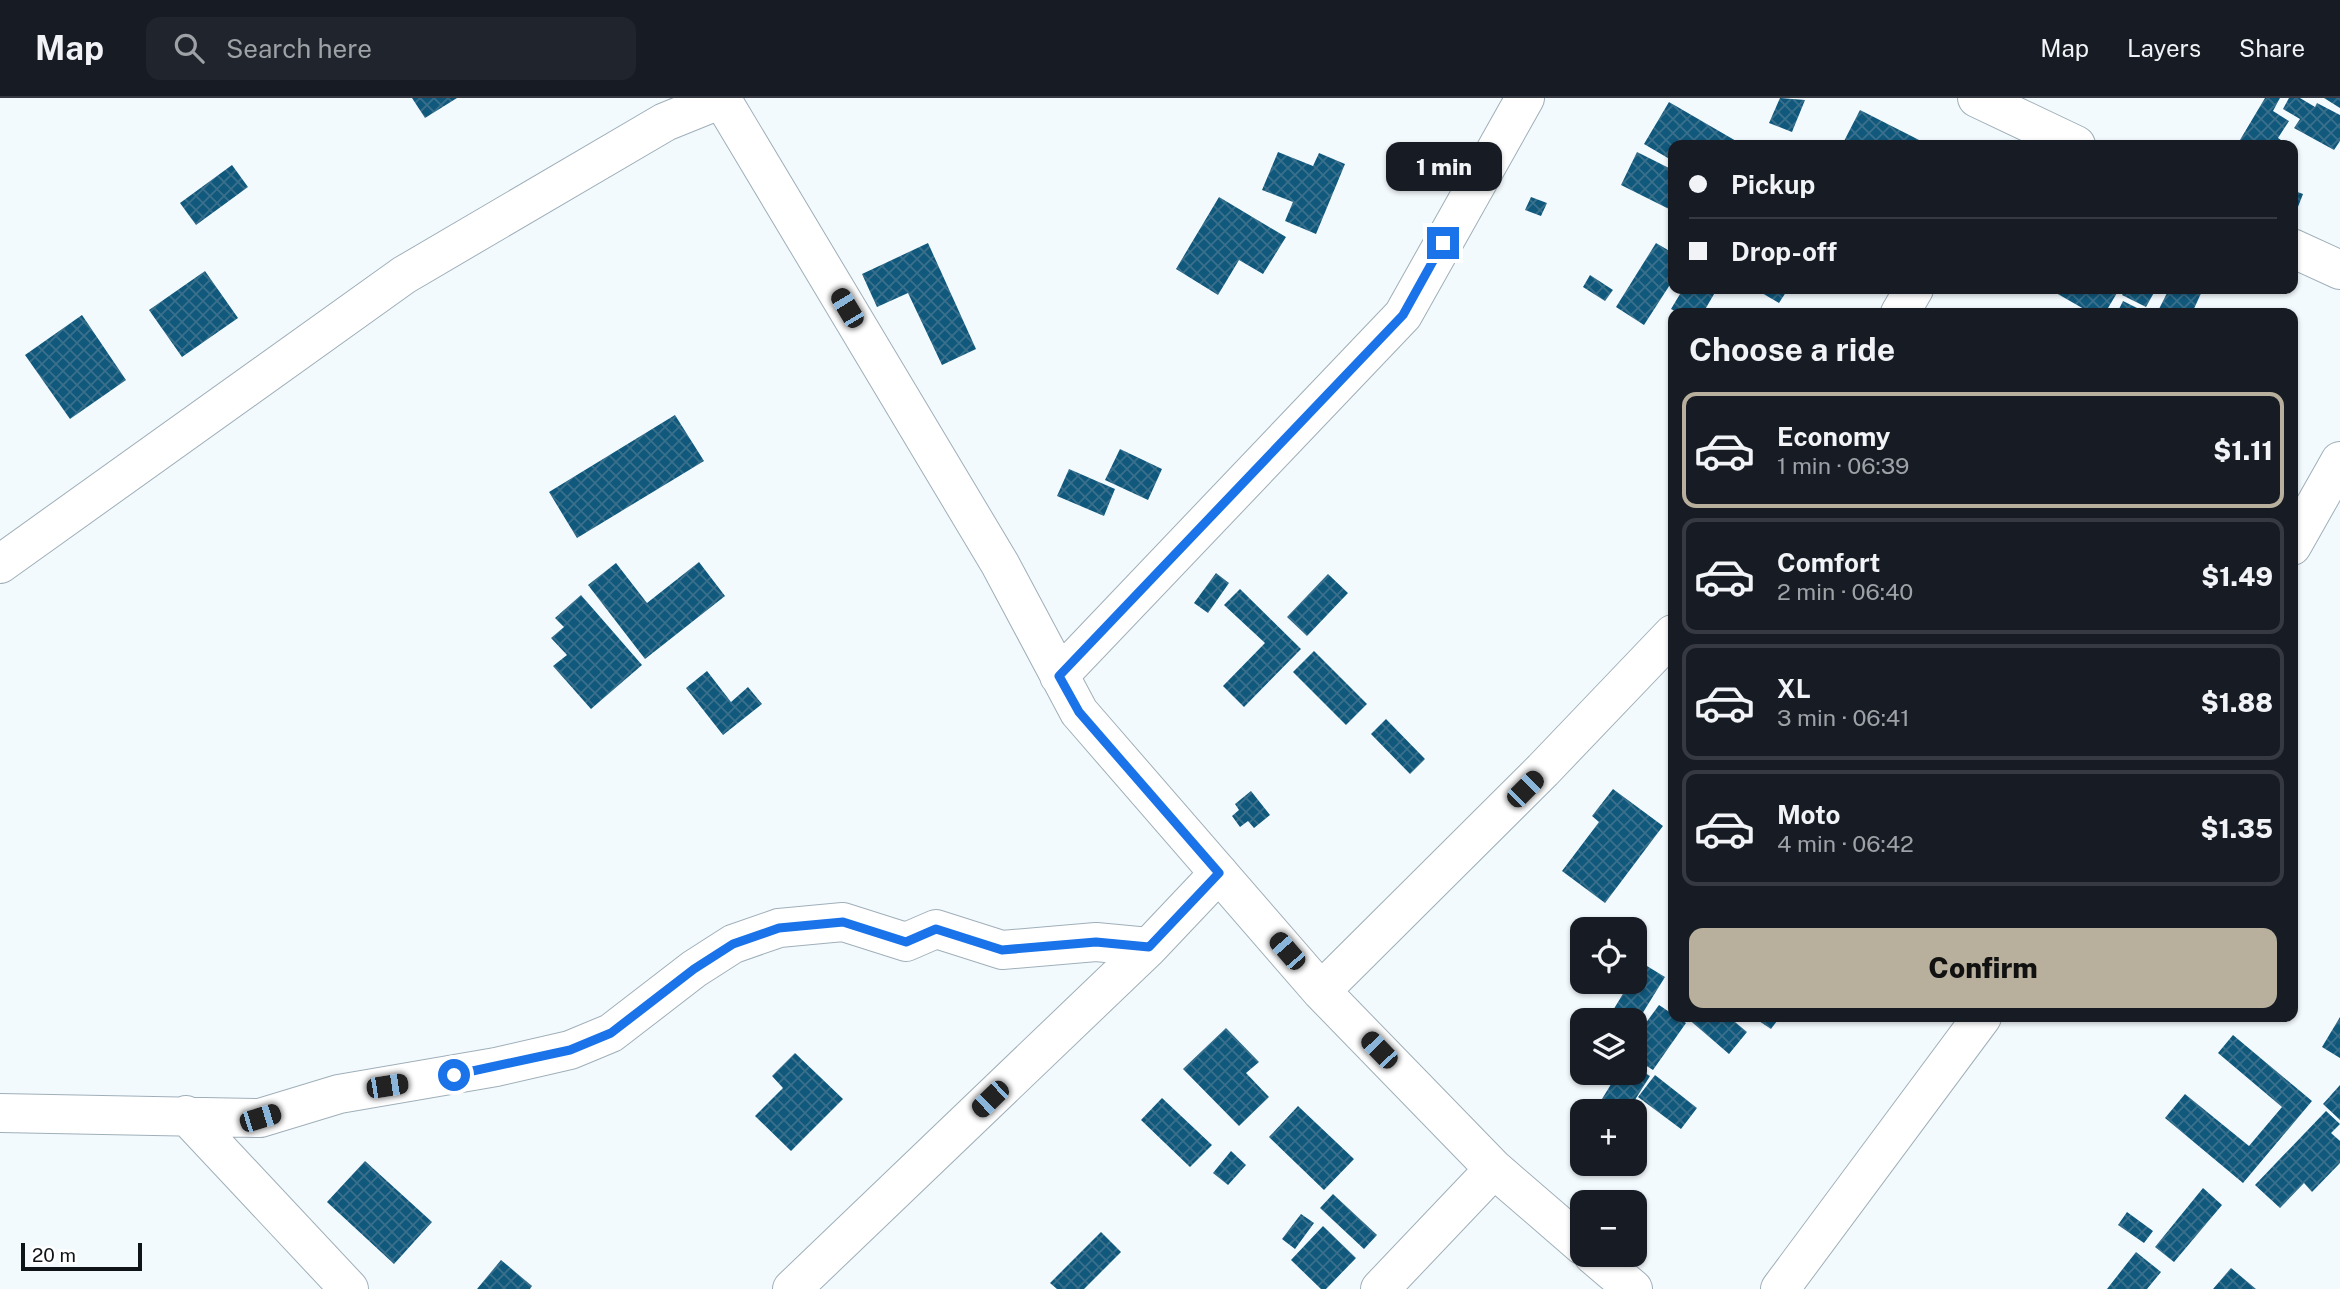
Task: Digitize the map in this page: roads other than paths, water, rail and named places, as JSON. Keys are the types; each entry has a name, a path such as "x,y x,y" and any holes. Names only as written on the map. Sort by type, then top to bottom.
{"street":[{"path":"0,564 404,275 665,122 722,98 1000,564 1079,712 1321,991 1494,1169 1570,1235"},
{"path":"1059,676 1403,315 1525,98"},
{"path":"1977,98 2016,120 2064,140"},
{"path":"2298,251 2340,270"},
{"path":"2298,535 2340,461"},
{"path":"1321,991 1543,770 1668,639"},
{"path":"792,1289 1149,947 1219,873"},
{"path":"0,1113 260,1118 339,1094 496,1067 570,1050 611,1033 694,969 733,944 779,928 843,922 906,942 936,929 1002,950 1096,942 1149,947"},
{"path":"1780,1289 1978,1022"},
{"path":"186,1115 349,1289"},
{"path":"1380,1289 1494,1169"},
{"path":"1607,1267 1633,1289"}]}
